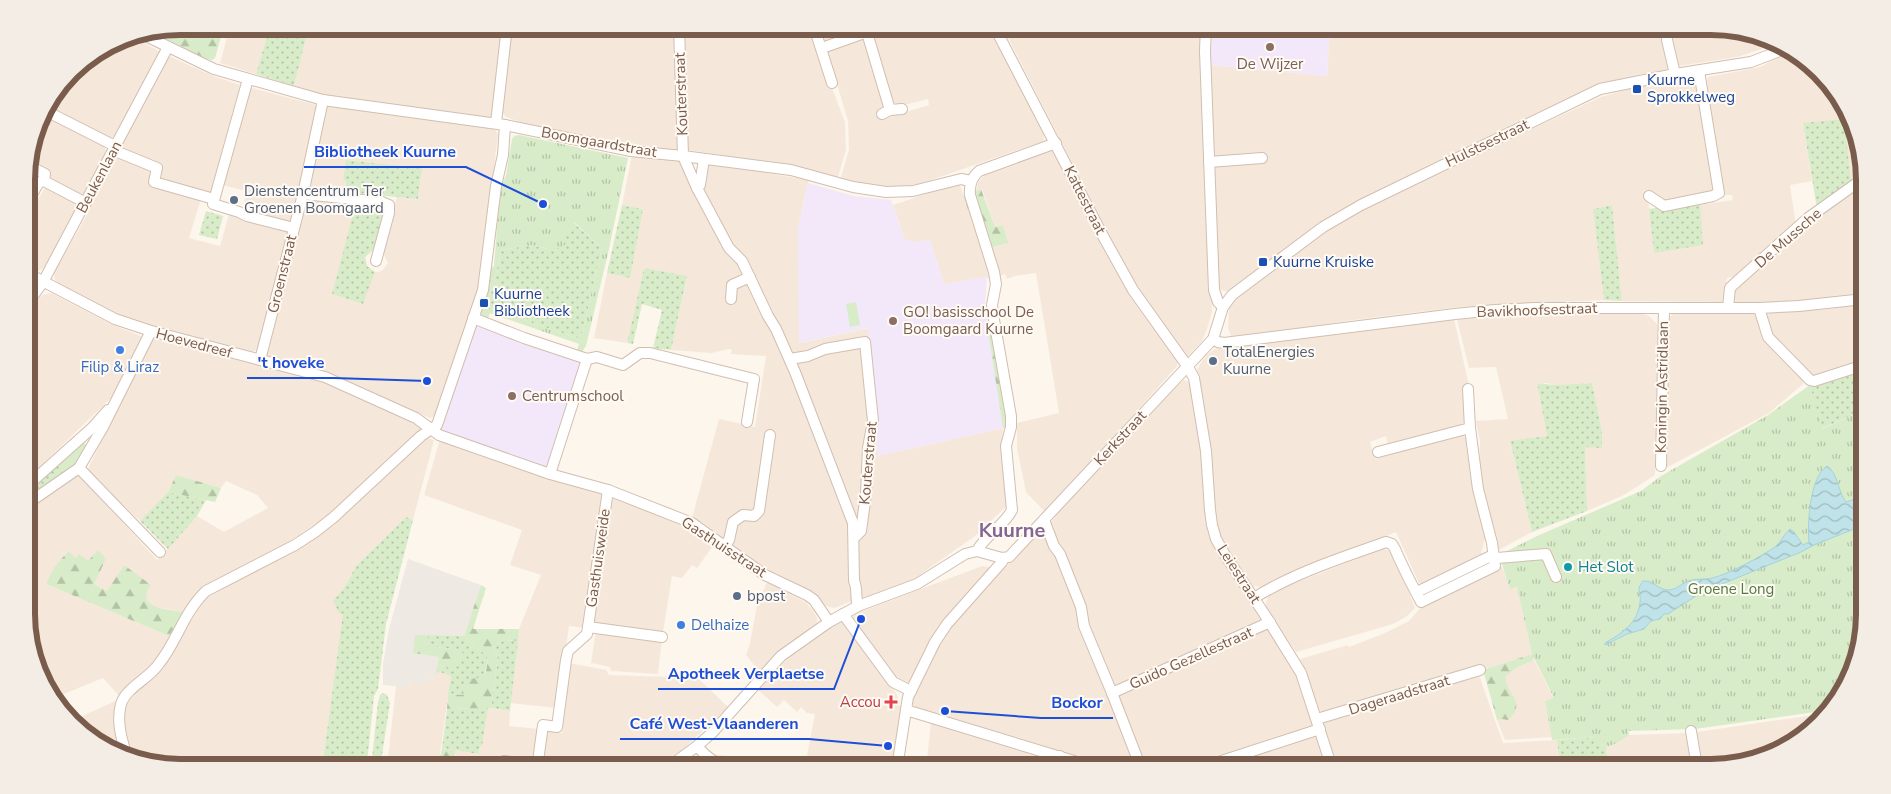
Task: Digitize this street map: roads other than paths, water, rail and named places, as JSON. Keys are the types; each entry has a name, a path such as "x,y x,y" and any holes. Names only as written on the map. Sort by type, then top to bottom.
{"street":[{"path":"125,748 119,720 121,704 124,698 158,665 198,598 206,591 296,544 315,532 334,518 421,436 437,425 483,290 496,186 503,155 501,124 506,35"},
{"name":"Kouterstraat","path":"679,35 683,156 697,188 729,248 742,261 790,359 853,523 854,581 858,606"},
{"path":"817,35 832,83"},
{"path":"822,48 852,35"},
{"path":"867,35 886,112 902,109"},
{"name":"Kattestraat","path":"998,35 1103,236 1134,290 1188,367"},
{"path":"1206,35 1214,290 1218,302 1223,307"},
{"path":"1667,35 1675,74"},
{"name":"Boomgaardstraat","path":"151,38 214,69 323,100 501,124 631,151 791,170 853,187 886,192 913,191 960,179 971,181"},
{"name":"Beukenlaan","path":"35,293 43,282 86,203 168,47"},
{"name":"Hulstsestraat","path":"1223,307 1232,296 1323,227 1399,185 1600,89 1675,74 1751,62 1778,51"},
{"path":"1649,196 1664,206 1713,196 1719,193 1699,70"},
{"path":"248,79 213,204 247,216 294,228"},
{"name":"Groenstraat","path":"260,360 294,228 323,100"},
{"path":"51,114 114,148 157,168 154,182 214,199"},
{"path":"679,759 697,746 741,703 758,680 782,656 843,614 858,606 917,584 965,554 977,550 987,536 1008,518 1011,512 1012,499 1006,446 1011,427 1011,416 992,305 996,284 994,272 970,195 971,181 978,171 1056,143"},
{"path":"1209,162 1262,158"},
{"path":"697,188 700,185 704,159"},
{"path":"35,169 45,174 44,181"},
{"path":"44,181 86,203"},
{"path":"35,190 40,182 44,181"},
{"name":"De Mussche","path":"1728,308 1730,288 1733,285 1808,218 1856,184"},
{"path":"302,194 382,202 389,205 389,213 376,261"},
{"path":"731,299 732,285 750,277"},
{"name":"Hoevedreef","path":"35,278 115,319 151,331 325,377 416,418 430,429"},
{"name":"Bavikhoofsestraat","path":"1213,339 1224,343 1495,310 1535,308 1759,308 1856,300"},
{"name":"Kerkstraat","path":"898,759 911,691 935,642 947,624 1002,562 1002,558 1009,557 1213,339 1223,307"},
{"path":"1759,308 1768,337 1810,380 1814,381 1856,368"},
{"name":"Koningin Astridlaan","path":"1660,466 1664,309"},
{"path":"473,318 524,338 587,358 597,357 624,365 640,352 650,353 754,379 747,422"},
{"path":"35,498 79,468 117,400 151,331"},
{"name":"Kouterstraat","path":"790,359 808,356 826,349 865,342 873,421 868,448 866,494 861,531 854,538"},
{"path":"550,474 587,358"},
{"name":"Leiestraat","path":"1188,367 1194,378 1206,451 1212,525 1216,539 1301,673 1329,759"},
{"path":"1468,389 1470,428 1478,489 1492,543 1493,555"},
{"path":"35,479 92,428 117,400"},
{"path":"1378,452 1470,428"},
{"name":"Gasthuisstraat","path":"430,429 444,437 550,474 608,490 692,523 765,575 814,600 829,622"},
{"path":"724,546 729,540 733,522 744,515 754,516 759,511 770,435"},
{"path":"79,468 160,552"},
{"name":"Gasthuisweide","path":"538,759 543,725 557,727 568,651 587,634 608,490"},
{"path":"1044,520 1081,607 1084,626 1138,759"},
{"path":"1254,598 1268,589 1386,542 1392,544 1411,586 1417,592 1493,555"},
{"path":"977,550 1002,558"},
{"path":"1493,555 1497,558 1546,554 1556,577"},
{"path":"843,614 893,682 911,691"},
{"name":"Guido Gezellestraat","path":"1112,693 1270,622"},
{"name":"Gasthuisweide","path":"588,627 662,636"},
{"name":"Dageraadstraat","path":"1224,759 1319,724 1480,670"},
{"path":"906,710 1069,759"},
{"path":"1691,731 1696,759"},
{"path":"697,746 708,759"}],"water":[{"path":"1827,466 1831,469 1846,502 1856,499 1856,528 1702,592 1668,614 1664,614 1660,619 1651,621 1644,629 1627,634 1605,645 1605,643 1628,627 1636,617 1640,603 1639,587 1643,581 1668,590 1692,580 1709,579 1718,576 1744,565 1775,547 1790,529 1803,545 1809,542 1811,501 1813,490 1821,471"}],"place":[{"name":"De Wijzer","path":"1270,47"},
{"name":"Kuurne Sprokkelweg","path":"1637,89"},
{"name":"Dienstencentrum Ter Groenen Boomgaard","path":"234,200"},
{"name":"Bibliotheek Kuurne","path":"543,204"},
{"name":"Kuurne Kruiske","path":"1263,262"},
{"name":"Kuurne Bibliotheek","path":"484,303"},
{"name":"GO! basisschool De Boomgaard Kuurne","path":"893,321"},
{"name":"Filip & Liraz","path":"120,350"},
{"name":"TotalEnergies Kuurne","path":"1213,361"},
{"name":"'t hoveke","path":"427,381"},
{"name":"Centrumschool","path":"512,396"},
{"name":"Het Slot","path":"1568,567"},
{"name":"bpost","path":"737,596"},
{"name":"Apotheek Verplaetse","path":"861,619"},
{"name":"Delhaize","path":"681,625"},
{"name":"Accou","path":"891,702"},
{"name":"Bockor","path":"945,711"},
{"name":"Café West-Vlaanderen","path":"888,746"}],"district":[{"name":"Kuurne","path":"1012,530"}],"park label":[{"name":"Groene Long","path":"1731,589"}]}
